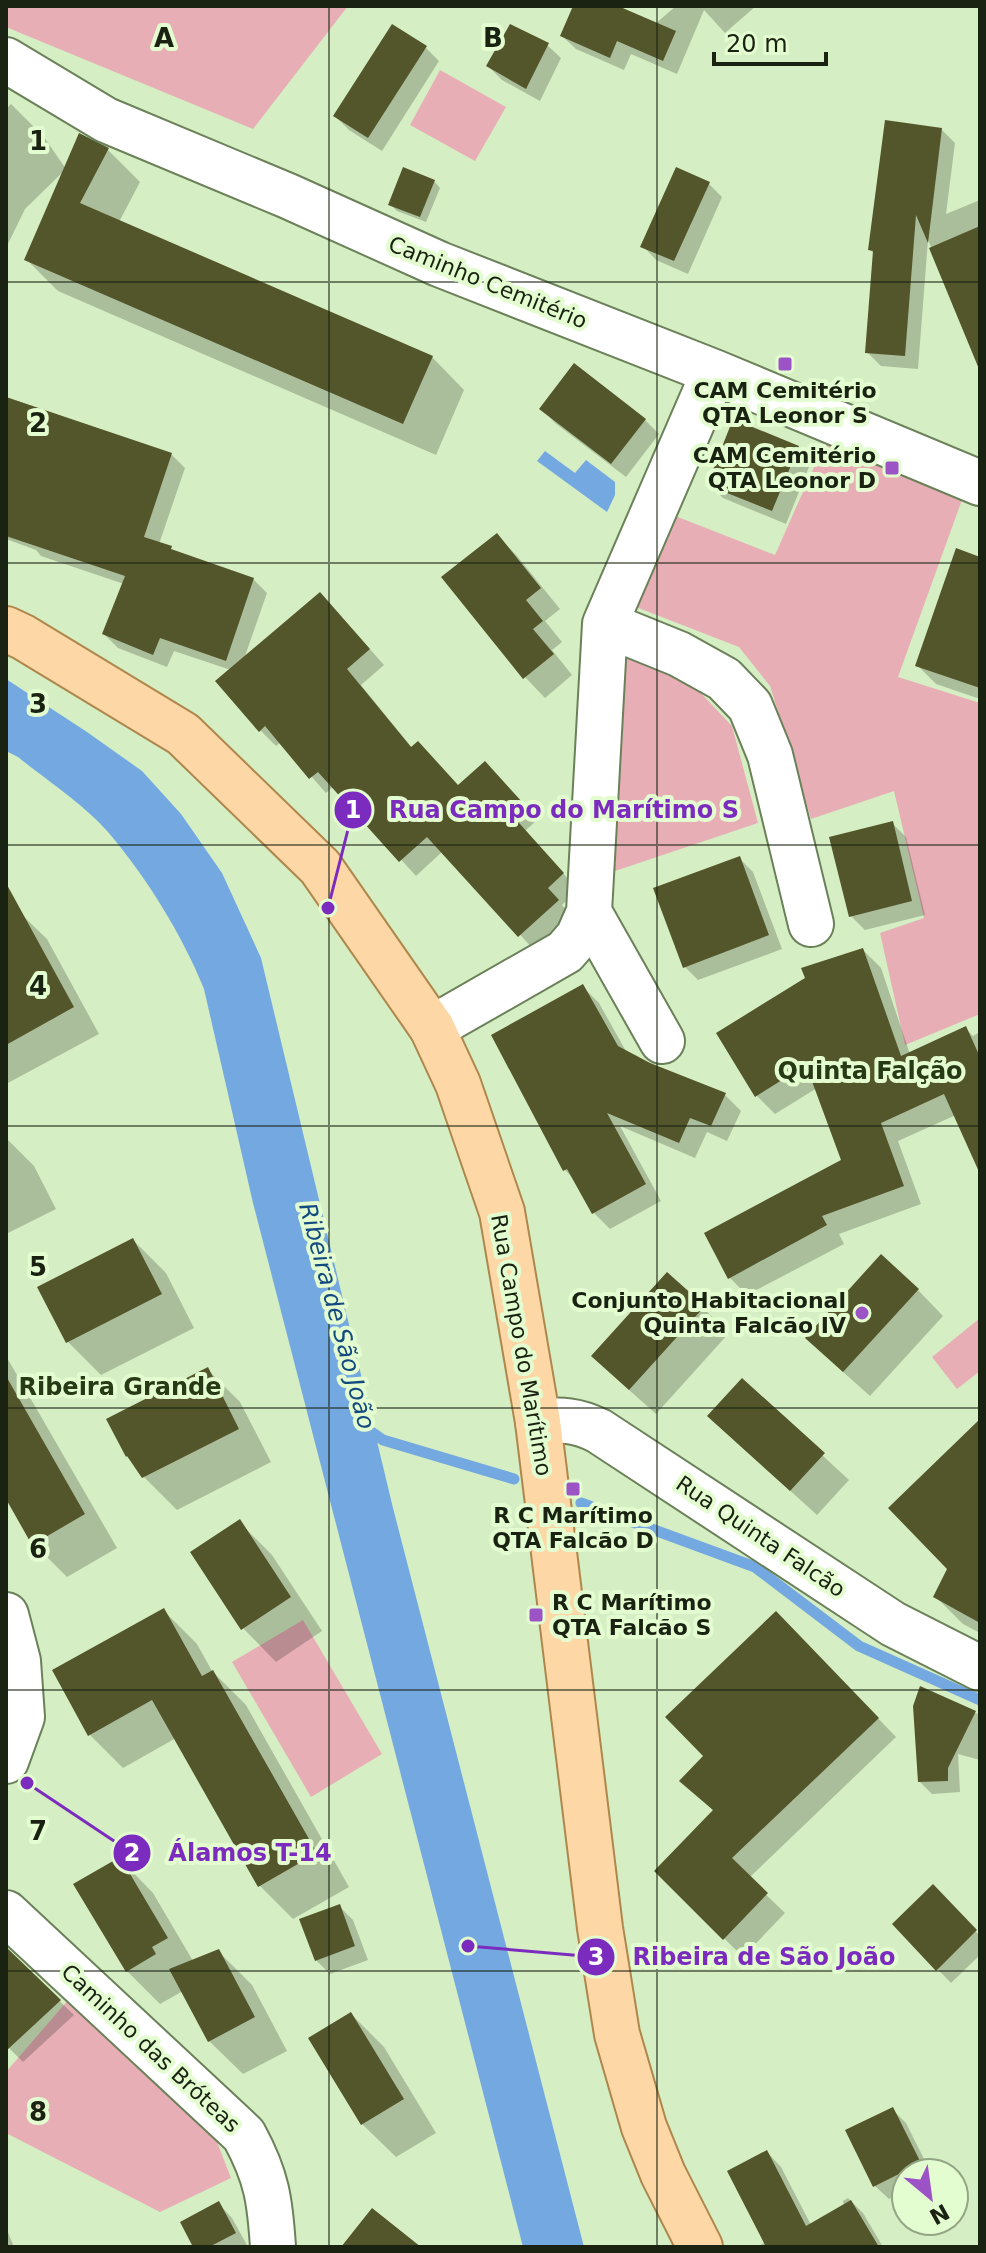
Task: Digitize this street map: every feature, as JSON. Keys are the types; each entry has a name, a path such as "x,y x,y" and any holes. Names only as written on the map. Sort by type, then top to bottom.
{"main road":[{"name":"Rua Campo do Marítimo","path":"6,629 183,734 320,867 432,1028 458,1084 502,1212 538,1422 600,1928 617,2034 644,2127 663,2174 700,2247"}],"street":[{"name":"Caminho Cemitério","path":"6,60 106,120 288,196 439,264 714,372 980,483"},
{"path":"432,1028 565,952 578,937 589,912 605,624 714,372"},
{"path":"605,624 679,654 724,679 750,706 770,755 811,924"},
{"path":"589,912 662,1041"},
{"name":"Rua Quinta Falcão","path":"538,1422 562,1419 581,1422 599,1431 893,1624 980,1668"},
{"path":"6,1615 18,1661 22,1717 6,1761"},
{"name":"Caminho das Bróteas","path":"6,1913 244,2135 259,2162 268,2190 273,2247"}],"shaded area":[{"path":"6,6 348,6 253,129 6,27"},
{"path":"440,70 506,107 475,161 410,125"},
{"path":"830,431 963,497 898,677 980,703 980,1014 905,1045 880,933 924,918 894,791 811,819 770,686 739,647 623,602 660,510 775,555"},
{"path":"611,647 695,687 732,726 758,823 615,871"},
{"path":"980,1318 980,1371 957,1389 932,1357"},
{"path":"303,1620 382,1754 311,1797 232,1662"},
{"path":"69,1999 205,2111 231,2178 160,2212 6,2133 6,2072"}],"water":[{"path":"545,451 575,473 586,460 615,482 615,495 607,512 537,461"},
{"path":"6,679 142,771 181,814 222,873 261,958 393,1508 584,2247 523,2247 253,1203 204,989 162,907 108,832 65,793 6,751"}],"building":[{"path":"573,6 618,6 676,31 663,61 617,41 610,58 560,36"},
{"path":"392,24 427,46 368,138 333,116"},
{"path":"510,24 549,43 526,89 486,66"},
{"path":"885,120 942,128 928,243 916,215 905,356 865,353 873,251 868,250"},
{"path":"79,133 109,148 80,203 433,356 403,424 24,260"},
{"path":"403,167 435,180 420,217 388,205"},
{"path":"676,167 710,182 674,261 640,247"},
{"path":"980,226 980,368 979,369 929,248"},
{"path":"574,363 646,419 611,464 539,409"},
{"path":"6,397 172,453 144,537 254,578 226,661 160,638 153,655 102,634 125,576 6,536"},
{"path":"733,419 799,446 772,511 707,485"},
{"path":"497,533 541,588 526,600 543,621 533,629 554,654 523,679 441,577"},
{"path":"956,548 980,557 980,688 915,666"},
{"path":"320,592 370,649 347,669 411,747 418,741 458,785 485,761 523,803 511,814 564,873 548,888 559,900 518,937 427,837 399,862 318,772 309,779 265,726 259,732 215,681"},
{"path":"893,821 912,901 849,917 829,837"},
{"path":"740,856 769,935 683,968 653,888"},
{"path":"6,883 74,1007 6,1045"},
{"path":"863,948 901,1056 966,1026 980,1057 980,1174 944,1094 881,1123 904,1186 822,1216 827,1225 728,1279 704,1233 841,1160 806,1065 755,1097 716,1033 805,978 801,968"},
{"path":"583,984 618,1046 650,1063 726,1093 711,1126 690,1118 679,1143 607,1113 646,1184 592,1214 567,1169 563,1171 491,1035"},
{"path":"133,1238 162,1294 66,1343 37,1287"},
{"name":"Conjunto Habitacional Quinta Falcão IV","path":"881,1254 919,1289 843,1372 805,1338"},
{"name":"Conjunto Habitacional Quinta Falcão IV","path":"667,1272 705,1306 629,1390 591,1356"},
{"path":"208,1367 239,1429 142,1478 126,1457 106,1419"},
{"path":"6,1376 85,1514 32,1545 6,1499"},
{"name":"Conjunto Habitacional Quinta Falcão IV","path":"742,1378 825,1453 790,1491 707,1416"},
{"path":"980,1419 980,1623 933,1597 947,1569 888,1508"},
{"path":"240,1519 291,1597 241,1630 190,1552"},
{"path":"164,1608 202,1676 213,1670 317,1853 258,1887 152,1700 88,1736 52,1670"},
{"path":"776,1611 879,1718 732,1858 768,1893 723,1940 654,1871 713,1810 679,1781 703,1756 665,1717"},
{"path":"920,1686 976,1711 948,1768 948,1781 918,1782 913,1706"},
{"path":"120,1857 168,1938 152,1947 156,1954 126,1972 73,1884"},
{"path":"933,1884 977,1930 936,1971 892,1924"},
{"path":"340,1904 355,1946 315,1961 299,1919"},
{"path":"6,1947 61,2000 6,2051"},
{"path":"219,1949 255,2017 208,2042 169,1969"},
{"path":"351,2012 404,2099 361,2125 308,2038"},
{"path":"893,2107 918,2157 890,2157 890,2178 873,2187 845,2130"},
{"path":"767,2150 806,2226 851,2200 879,2247 766,2247 727,2171"},
{"path":"219,2201 236,2233 209,2247 193,2247 180,2222"},
{"path":"372,2208 421,2247 341,2247"}],"waterway":[{"path":"364,1427 383,1440 514,1479"},
{"path":"581,1503 755,1567 859,1646 980,1700"}],"place":[{"name":"CAM Cemitério QTA Leonor S","path":"785,364"},
{"name":"CAM Cemitério QTA Leonor D","path":"892,468"},
{"name":"Rua Campo do Marítimo S","path":"328,908"},
{"name":"Conjunto Habitacional Quinta Falcão IV","path":"862,1313"},
{"name":"R C Marítimo QTA Falcão D","path":"573,1489"},
{"name":"R C Marítimo QTA Falcão S","path":"536,1615"},
{"name":"Álamos T-14","path":"27,1783"},
{"name":"Ribeira de São João","path":"468,1946"}],"district":[{"name":"Quinta Falção","path":"870,1071"},
{"name":"Ribeira Grande","path":"120,1387"}]}
